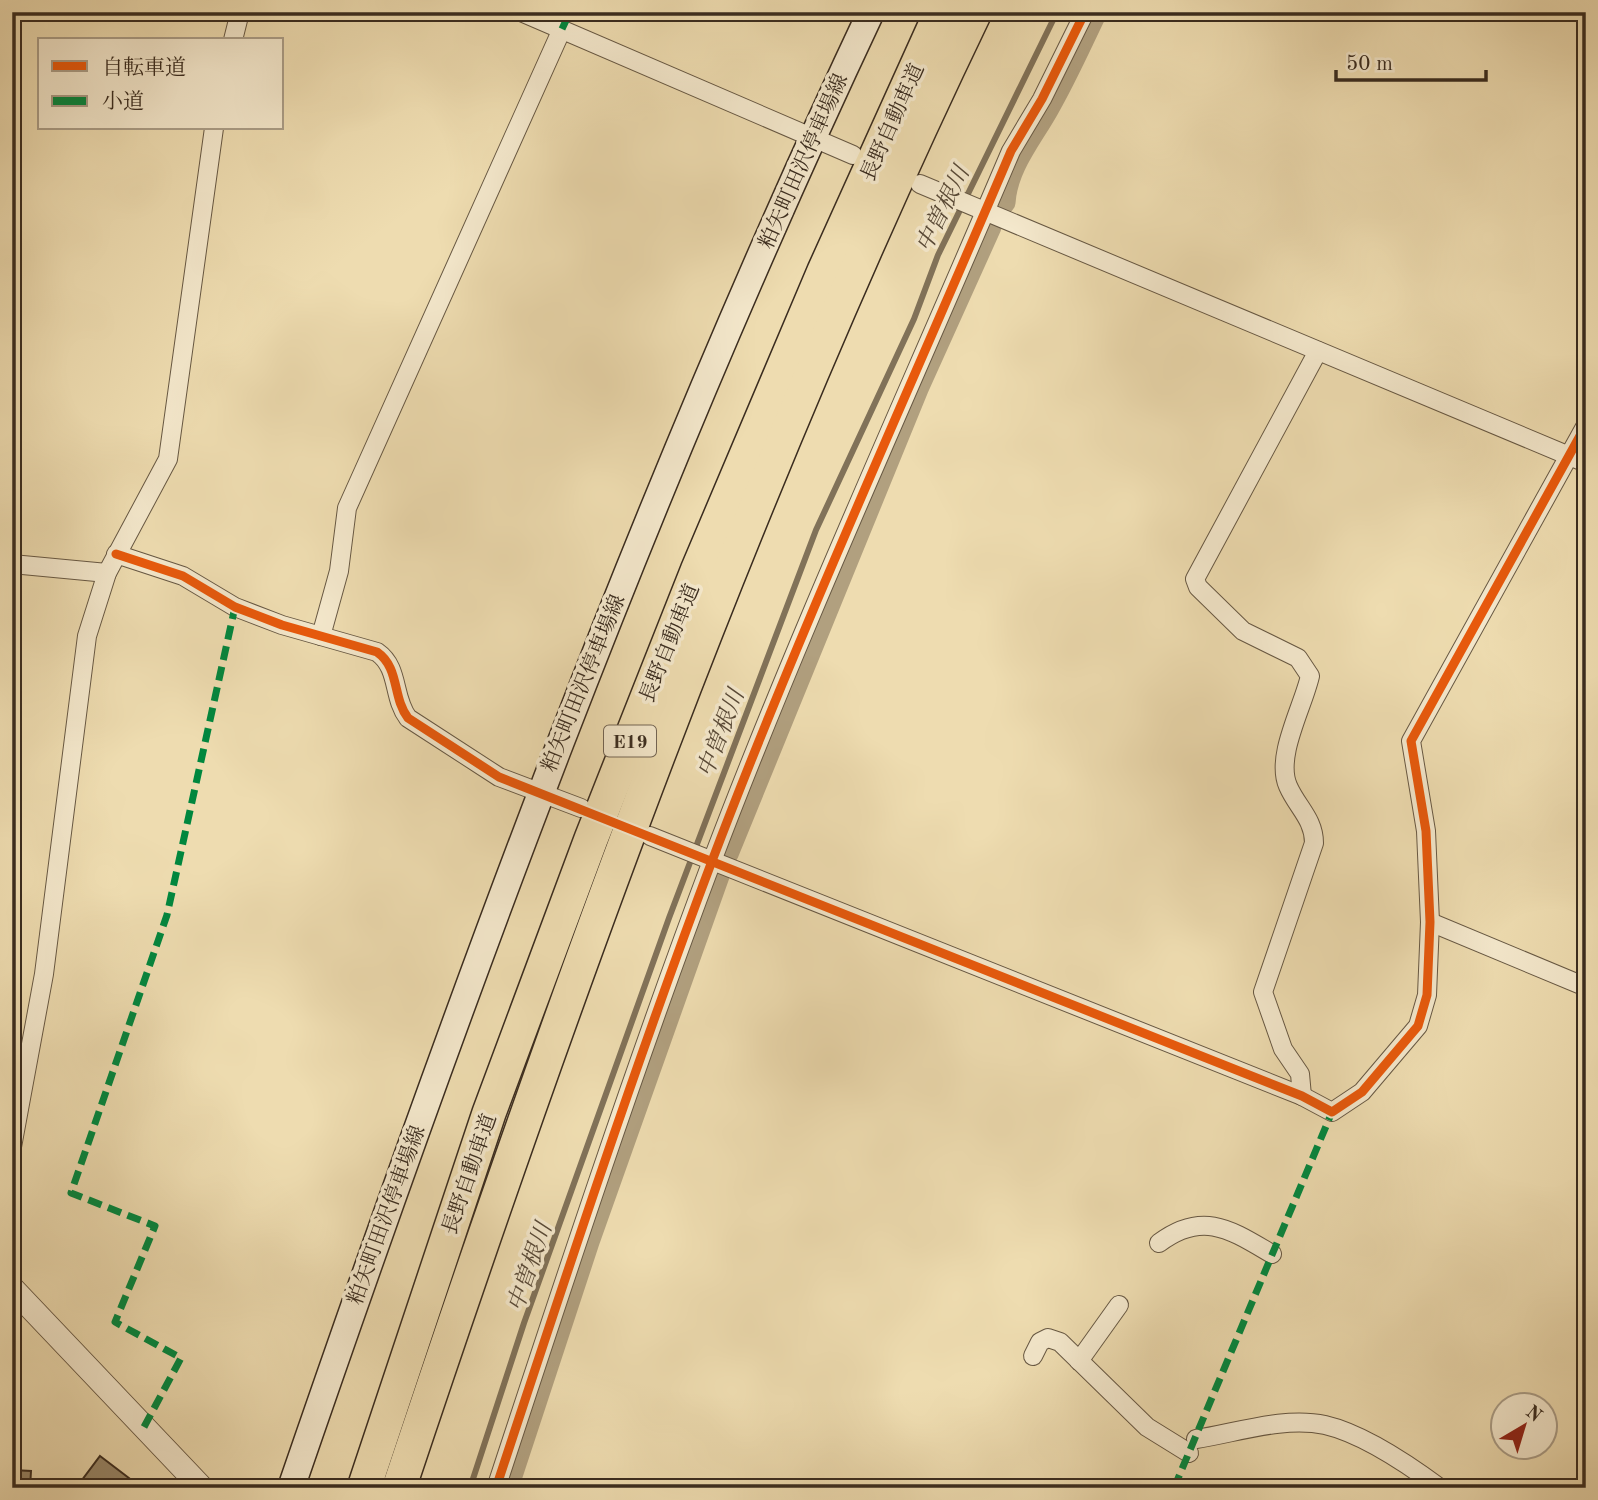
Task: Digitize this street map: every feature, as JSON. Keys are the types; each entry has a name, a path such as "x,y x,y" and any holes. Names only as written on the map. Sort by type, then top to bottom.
{"highway":[{"name":"長野自動車道","path":"364,1488 489,1114 591,839 697,571 824,271 941,12"},
{"name":"長野自動車道","path":"399,1488 521,1126 622,850 725,583 850,289 975,12"}],"main road":[{"name":"粕矢町田沢停車場線","path":"291,1488 387,1209 540,792 624,580 813,136 871,12"}],"street":[{"path":"234,38 240,12"},
{"path":"521,12 853,155"},
{"path":"496,1488 567,1273 712,861 855,507 1011,150 1042,99 1085,12"},
{"path":"321,636 339,571 347,508 562,29"},
{"path":"12,1147 44,974 87,636 107,573 168,459 214,130"},
{"path":"920,184 1586,463"},
{"path":"1302,1096 1300,1074 1283,1049 1263,992 1314,844 1311,821 1287,785 1284,759 1310,676 1298,658 1243,631 1198,587 1195,579 1318,351"},
{"path":"650,836 1302,1096 1332,1112 1362,1093 1418,1026 1427,995 1430,922 1426,831 1411,741 1586,425"},
{"path":"116,554 183,576 235,607 377,652 387,659 400,708 408,718 490,773 581,808"},
{"path":"12,564 107,573"},
{"path":"1430,922 1586,987"},
{"path":"1159,1243 1191,1225 1213,1226 1238,1234 1272,1254"},
{"path":"12,1287 202,1488"},
{"path":"1079,1361 1119,1305"},
{"path":"1033,1356 1040,1342 1048,1338 1060,1342 1147,1427 1192,1446 1280,1424 1326,1425 1392,1454 1440,1488"}],"building":[{"path":"100,1456 142,1488 76,1488"},
{"path":"12,1470 31,1471 30,1488 12,1488"}],"waterway":[{"name":"中曽根川","path":"470,1488 524,1323 669,918 816,530 914,319 938,255 1057,12"},
{"path":"1005,203 1015,166 1061,86 1097,12"},
{"path":"728,854 918,389 991,227"},
{"path":"508,1488 589,1242 719,876"}],"marked path":[{"path":"562,29 570,12"},
{"path":"144,1427 181,1358 115,1322 155,1226 71,1193 167,915 235,607"},
{"path":"1174,1488 1332,1112"}],"cycle path":[{"path":"496,1488 628,1095 683,939 747,771 820,593 1011,151 1042,99 1085,12"},
{"path":"116,554 183,576 235,607 282,625 377,652 393,674 403,710 408,718 499,777 1302,1096 1332,1112 1362,1092 1418,1026 1427,995 1430,922 1426,831 1411,741 1586,425"}]}
